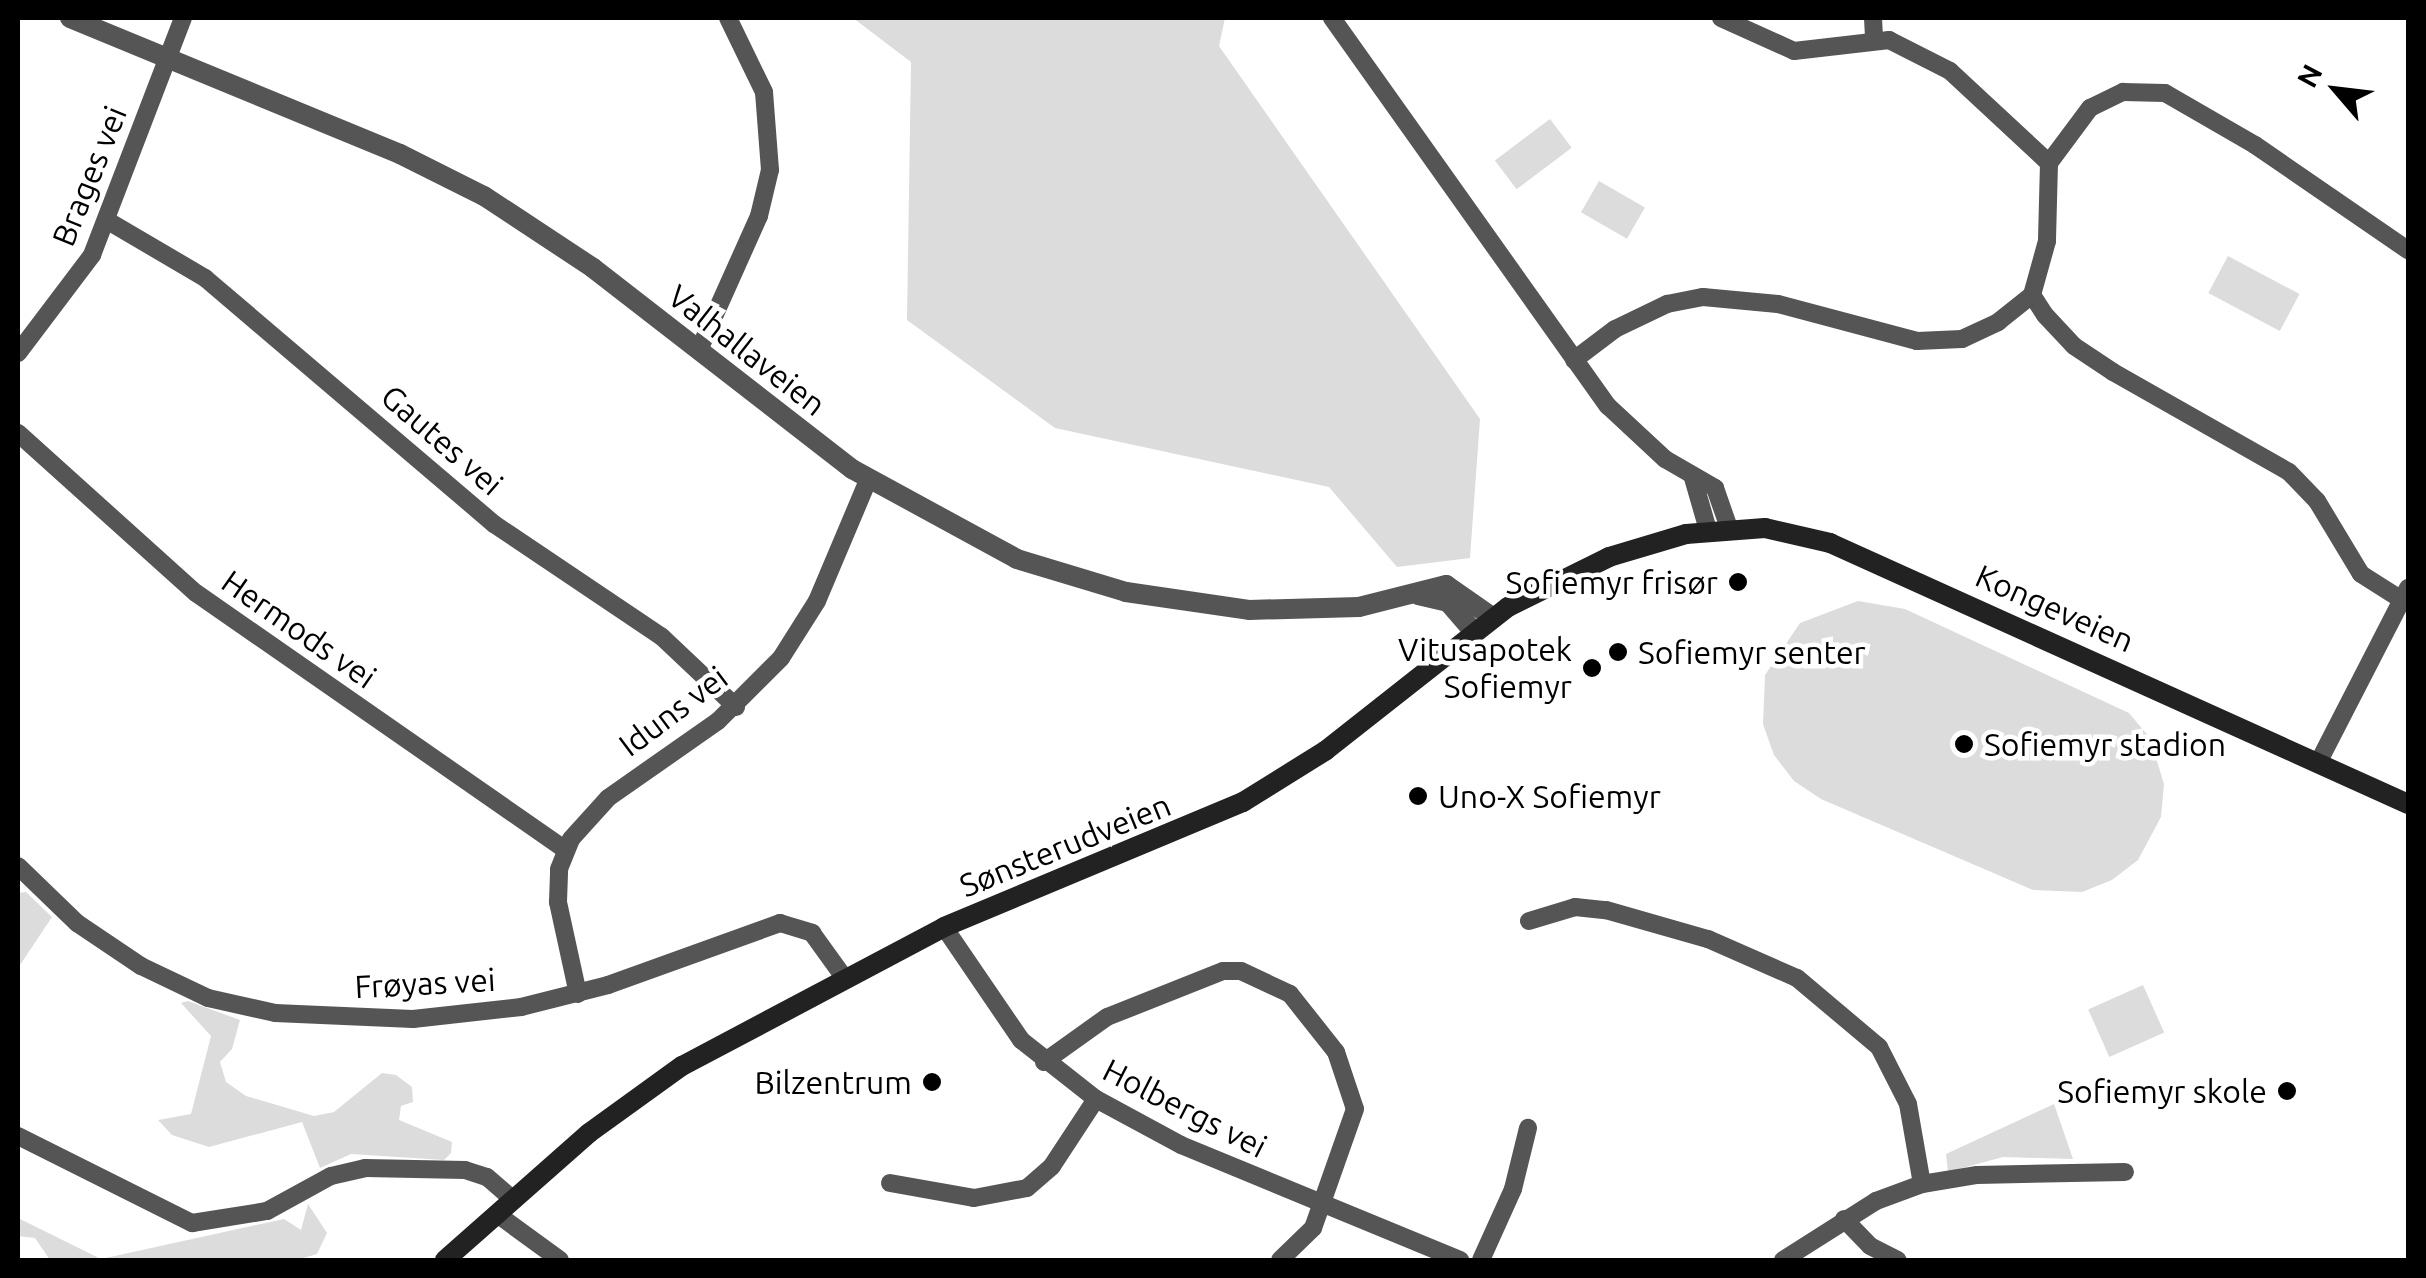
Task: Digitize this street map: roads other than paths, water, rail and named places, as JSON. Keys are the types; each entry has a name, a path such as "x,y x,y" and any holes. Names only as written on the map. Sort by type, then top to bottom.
{"main road":[{"name":"Sønsterudveien","path":"446,1260 645,1090 843,976 944,927 1271,786 1325,751 1492,617 1609,557 1718,529"},
{"name":"Kongeveien","path":"1718,529 1795,532 1830,543 2408,804"}],"street":[{"name":"Valhallaveien","path":"70,18 166,62 467,186 563,246 868,480 996,550 1126,592 1272,610 1359,607 1418,595 1435,585 1455,587 1492,617"},
{"name":"Brages vei","path":"18,352 74,285 108,222 183,18"},
{"path":"699,350 760,216 770,170 764,92 728,18"},
{"path":"1332,18 1608,406 1693,478 1718,492 1718,529"},
{"path":"1721,18 1794,51 1874,40 1912,47 1950,71 2049,164"},
{"path":"1873,18 1874,40"},
{"path":"1574,360 1615,329 1667,304 1703,297 1778,304 1917,341 1962,339 1998,322 2032,295 2046,241 2049,164 2090,108 2123,92 2165,94 2255,145 2408,250"},
{"name":"Gautes vei","path":"108,222 204,278 494,524 662,636 736,706"},
{"path":"2032,295 2074,346 2289,472 2316,501 2361,574 2405,594 2318,763"},
{"name":"Hermods vei","path":"18,432 196,592 566,850"},
{"name":"Iduns vei","path":"566,850 608,798 736,706 810,616 868,480"},
{"path":"1418,595 1448,602 1473,630"},
{"path":"566,850 559,916 578,994"},
{"name":"Frøyas vei","path":"18,866 104,943 188,990 227,1004 314,1017 412,1019 578,994 748,930 787,923 812,934 843,976"},
{"path":"1530,921 1575,906 1606,910 1708,940 1797,978 1879,1047 1908,1104 1922,1184"},
{"name":"Holbergs vei","path":"944,927 1000,1016 1044,1062 1096,1099 1320,1207 1460,1260"},
{"path":"1044,1062 1108,1017 1181,982 1241,971 1274,985 1316,1021 1352,1086 1352,1131 1313,1228 1280,1260"},
{"path":"890,1183 974,1198 1027,1188 1052,1166 1096,1099"},
{"path":"1481,1260 1513,1188 1528,1128"},
{"path":"18,1136 192,1223 267,1210 331,1176 365,1168 465,1170 486,1176 513,1200"},
{"path":"1783,1260 1844,1219 1922,1184 1977,1176 2125,1172"},
{"path":"496,1214 560,1260"},
{"path":"1844,1219 1870,1246 1898,1260"}],"place":[{"name":"Sofiemyr frisør","path":"1738,582"},
{"name":"Sofiemyr senter","path":"1618,652"},
{"name":"Vitusapotek Sofiemyr","path":"1592,668"},
{"name":"Sofiemyr stadion","path":"1964,744"},
{"name":"Uno-X Sofiemyr","path":"1418,796"},
{"name":"Bilzentrum","path":"932,1082"},
{"name":"Sofiemyr skole","path":"2287,1091"}]}
